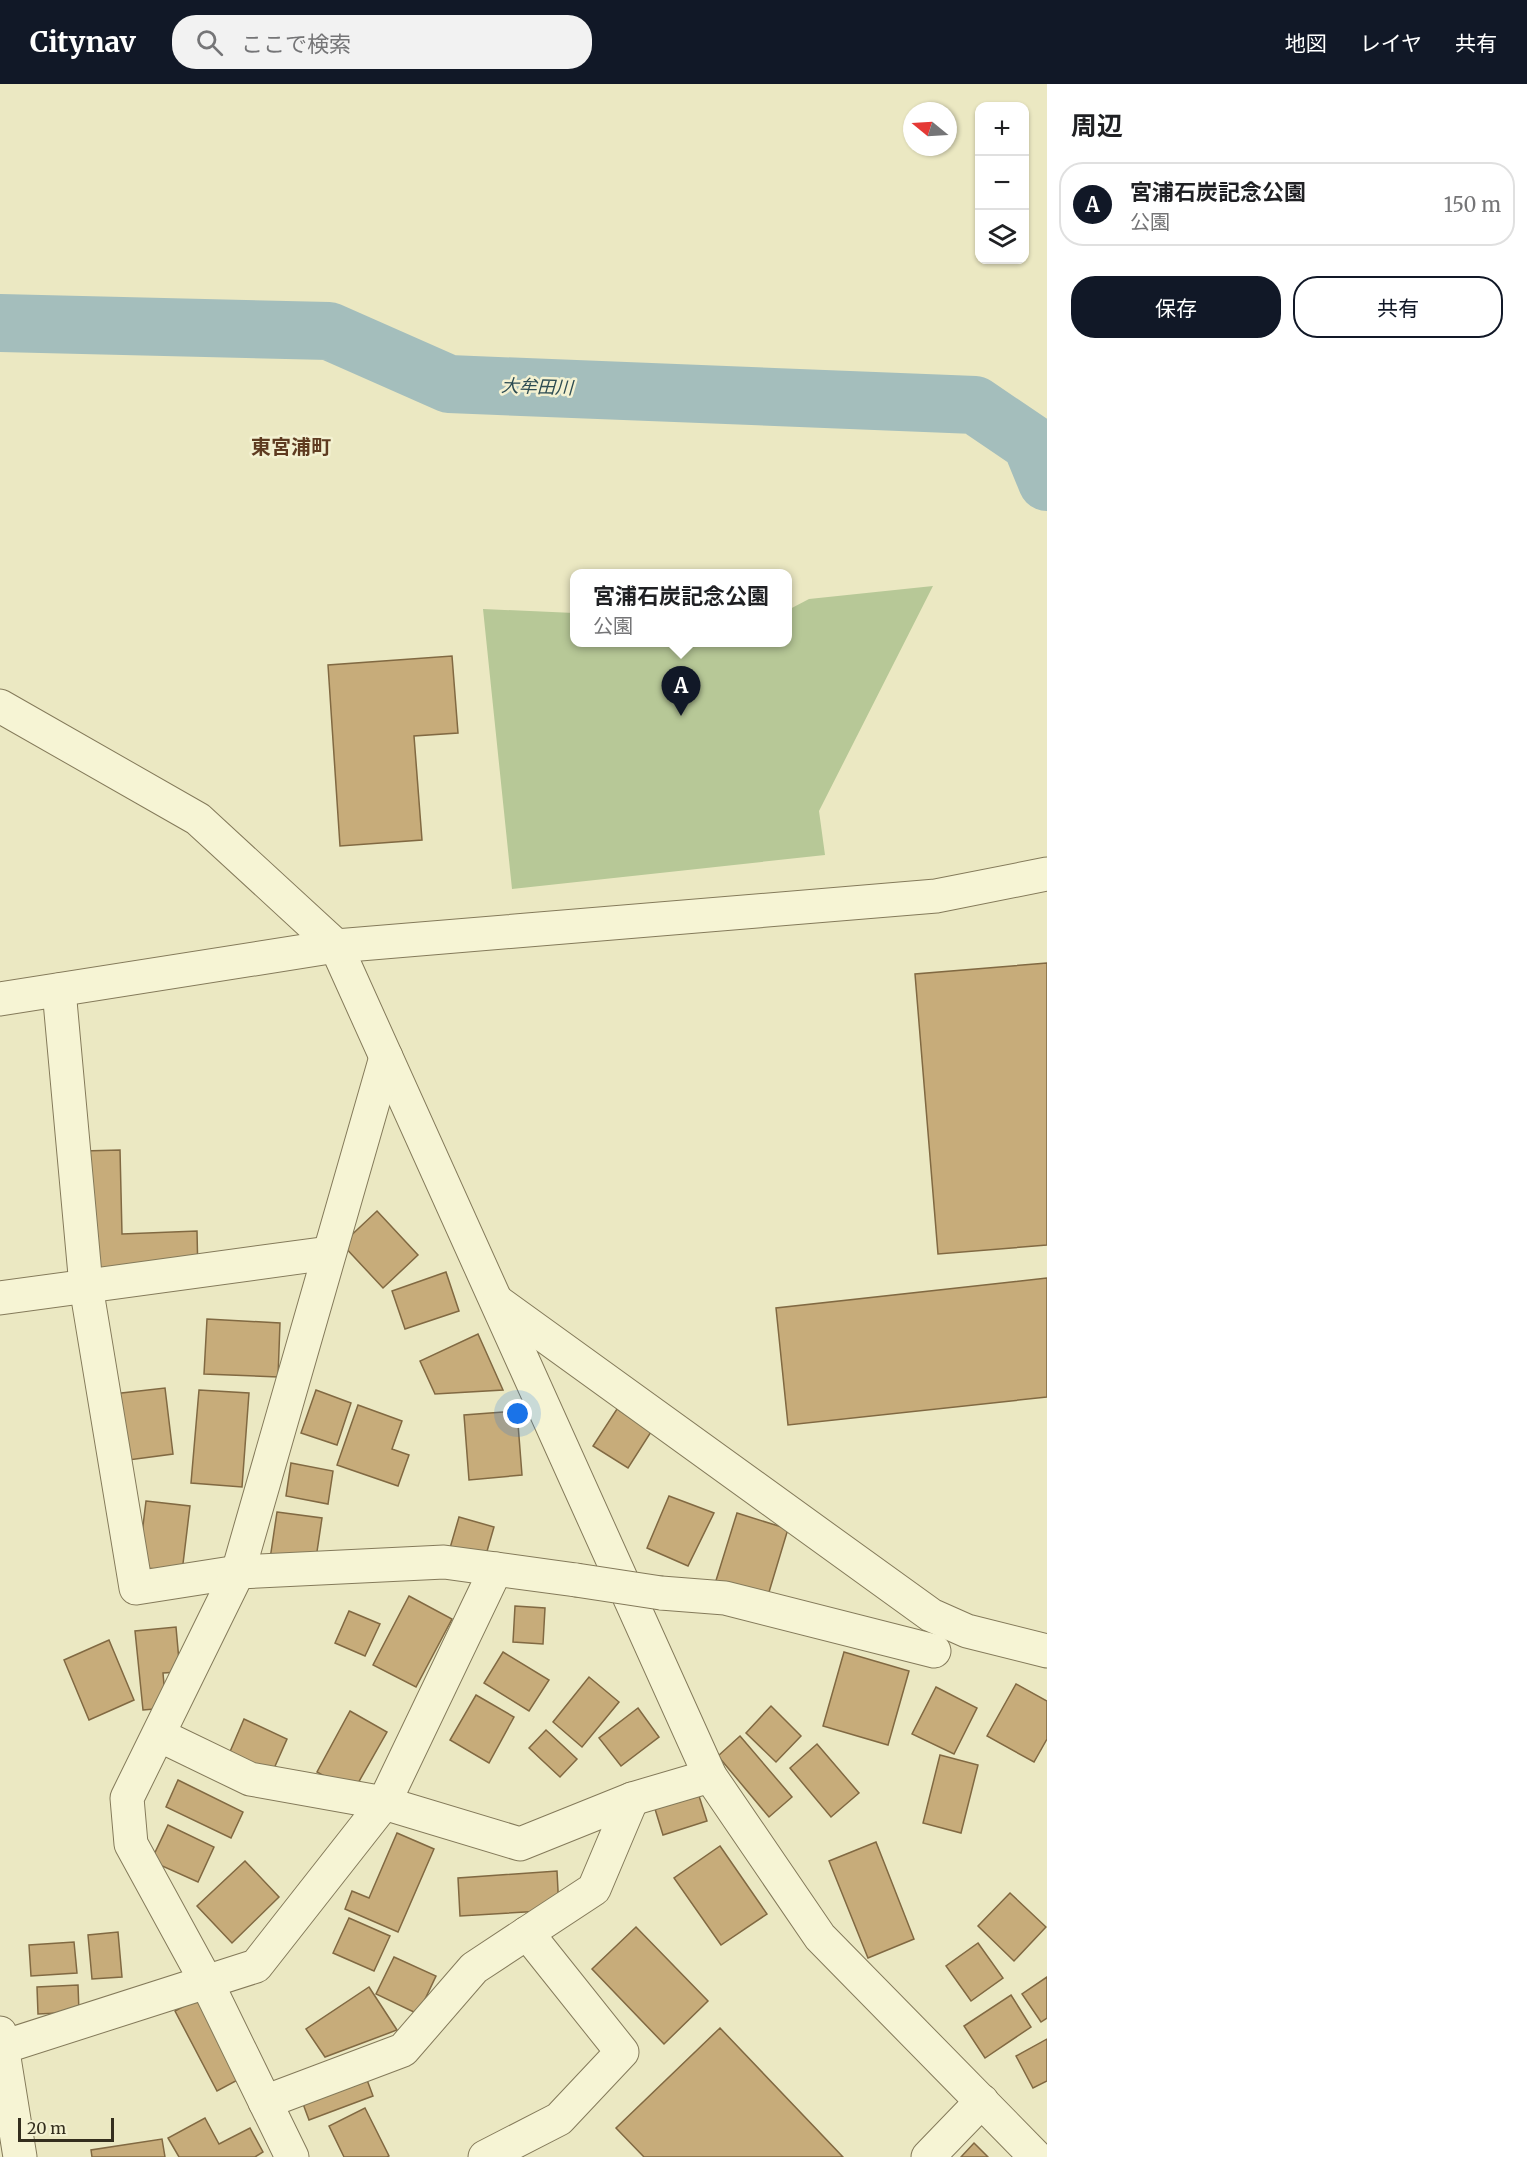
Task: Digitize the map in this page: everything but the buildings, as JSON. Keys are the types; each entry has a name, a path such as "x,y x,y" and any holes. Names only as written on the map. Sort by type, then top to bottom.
{"street":[{"path":"0,706 198,819 336,946 710,1776 820,1937 1036,2157"},
{"path":"0,999 336,946 936,896 1047,874"},
{"path":"58,990 86,1286 136,1588 238,1572 444,1562 661,1593 725,1598 934,1651"},
{"path":"292,2157 207,1983 131,1844 127,1798 238,1572 386,1057"},
{"path":"0,1298 329,1253"},
{"path":"498,1302 931,1615 967,1631 1047,1651"},
{"path":"20,2157 1,2043 207,1983 256,1966 384,1803 496,1569"},
{"path":"159,1735 250,1779 384,1803 520,1844 632,1799 710,1776"},
{"path":"265,2102 403,2050 474,1968 594,1889 632,1799"},
{"path":"485,2157 559,2119 622,2052 527,1933"},
{"path":"928,2157 982,2101"}],"green space":[{"path":"933,586 819,811 825,855 512,889 483,609 570,613 570,647 792,647 792,608 809,599"}],"water":[{"path":"0,309 5,309 53,341 0,339"}],"waterway":[{"name":"大牟田川","path":"0,323 329,331 449,384 975,405 1031,443 1047,482"}],"place":[{"name":"宮浦石炭記念公園","path":"681,716"}],"district":[{"name":"東宮浦町","path":"291,447"}]}
